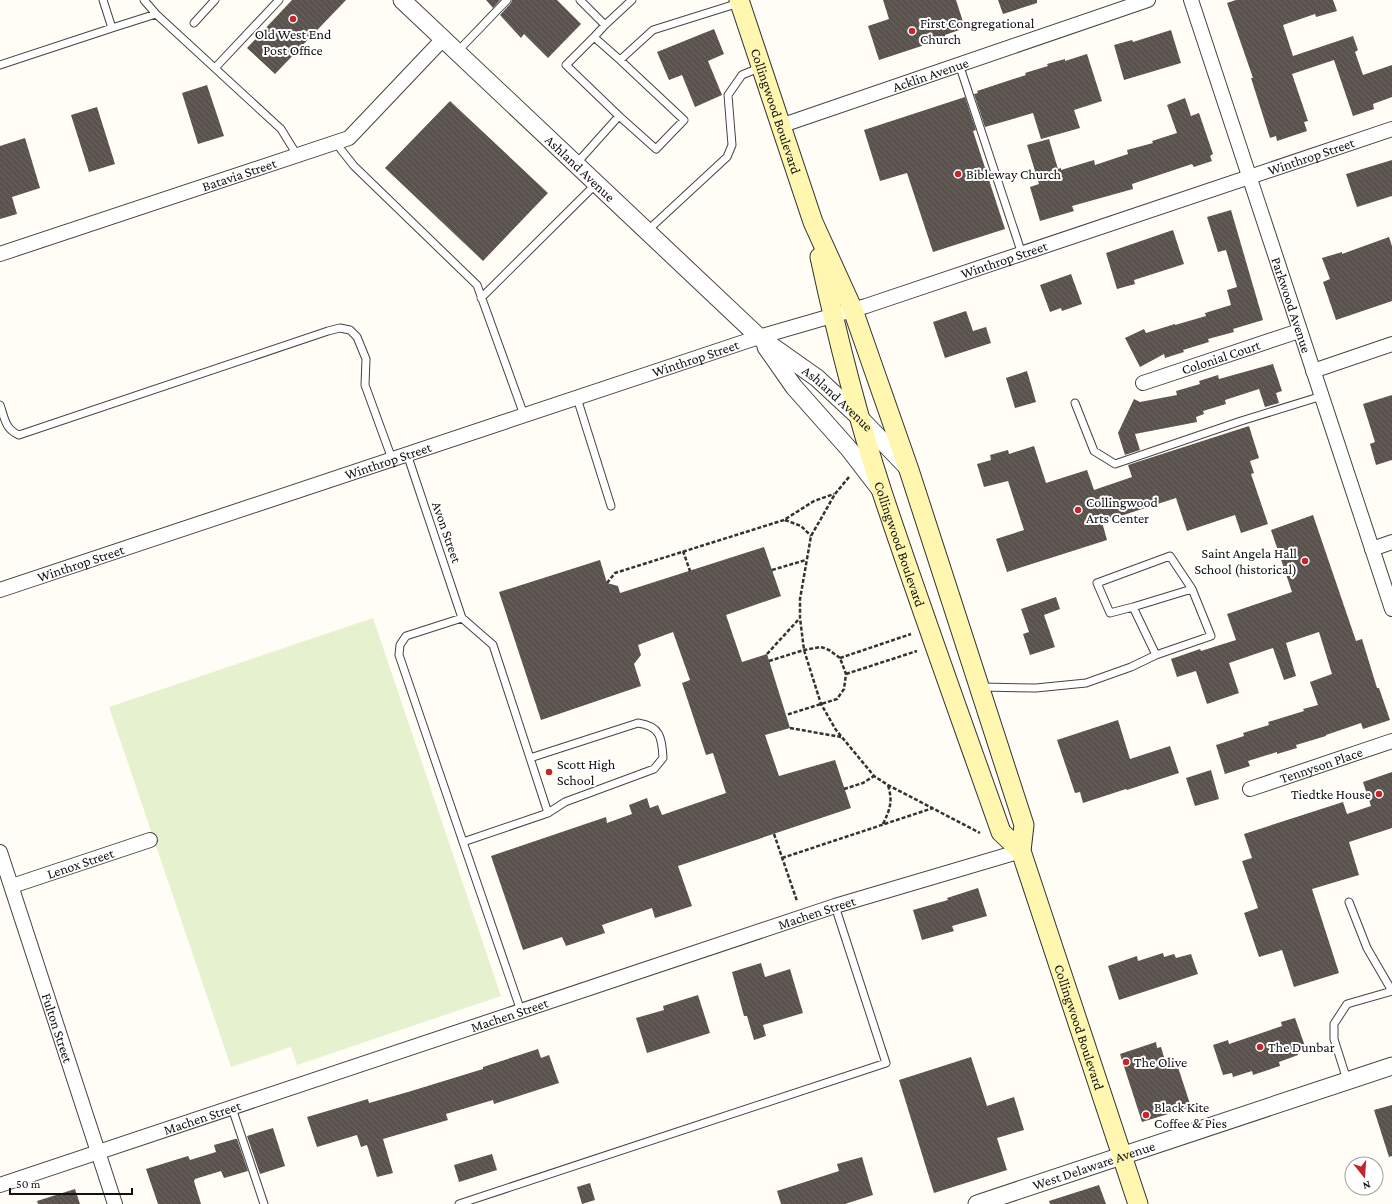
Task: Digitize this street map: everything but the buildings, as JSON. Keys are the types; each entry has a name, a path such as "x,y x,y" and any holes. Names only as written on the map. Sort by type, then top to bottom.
{"main road":[{"name":"Collingwood Boulevard","path":"740,1 780,126 813,222 853,310 910,470 978,686 1024,825 1021,851 1138,1204"},
{"name":"Collingwood Boulevard","path":"813,222 832,315 859,417 882,491 1001,832 1021,851"},
{"path":"949,684 978,686"}],"street":[{"name":"Acklin Avenue","path":"780,126 1148,0"},
{"name":"Parkwood Avenue","path":"1191,0 1392,610"},
{"name":"Ashland Avenue","path":"408,4 596,184 759,336 817,378 859,417 910,470"},
{"name":"Batavia Street","path":"0,254 349,138 443,39"},
{"name":"Winthrop Street","path":"0,590 759,336 853,310 1392,129"},
{"name":"Colonial Court","path":"1143,383 1299,331"},
{"name":"Ashland Avenue","path":"759,336 794,387 849,449 882,491"},
{"path":"1313,371 1392,344"},
{"path":"1372,549 1392,542"},
{"name":"Tennyson Place","path":"1250,789 1392,741"},
{"name":"Lenox Street","path":"12,886 150,840"},
{"name":"Machen Street","path":"0,1185 835,906 1021,851"},
{"name":"Fulton Street","path":"0,852 115,1204"},
{"name":"West Delaware Avenue","path":"977,1204 1392,1066"}],"lane":[{"path":"103,0 112,28"},
{"path":"144,0 156,14 282,129 297,155"},
{"path":"194,23 215,0"},
{"path":"215,68 279,0"},
{"path":"457,52 507,0"},
{"path":"580,0 605,25"},
{"path":"594,38 620,60 684,120 656,149 566,65 632,0"},
{"path":"620,60 653,30 740,1"},
{"path":"0,65 156,14"},
{"path":"960,64 1022,254"},
{"path":"647,231 727,158 732,144 728,95 742,75 761,67"},
{"path":"576,165 619,116"},
{"path":"335,142 354,166 477,285 524,415"},
{"path":"481,298 596,184"},
{"path":"0,405 6,423 11,432 19,435 328,330 340,328 350,330 358,337 362,347 366,358 365,385 392,459"},
{"path":"1075,403 1094,451 1115,464 1240,421 1322,396"},
{"path":"577,398 611,506"},
{"name":"Avon Street","path":"407,454 462,618"},
{"path":"978,686 1036,688 1086,683 1131,667 1156,655 1211,636 1192,589 1170,556 1097,583 1110,614 1192,589"},
{"path":"1133,607 1156,655"},
{"path":"521,1011 399,655 400,645 406,636 462,618 492,645 548,813"},
{"path":"463,842 548,813 565,802 654,769 663,758 662,745 656,729 649,724 638,723 530,758"},
{"path":"1348,1080 1334,1039 1334,1024 1347,1004 1392,991 1367,948 1349,902"},
{"path":"459,1204 886,1063 835,906"},
{"path":"232,1108 264,1204"}],"path":[{"path":"849,477 834,494 811,536 800,598 800,618 804,650 821,704 841,737 874,776 888,785 980,833"},
{"path":"607,583 615,573 784,520 814,501 834,494"},
{"path":"784,520 801,526 811,536"},
{"path":"683,551 690,571"},
{"path":"772,570 806,560"},
{"path":"767,654 800,618"},
{"path":"840,658 911,634"},
{"path":"769,661 804,650 821,647 829,650 840,658 846,674 844,689 837,699 786,715"},
{"path":"846,674 917,651"},
{"path":"790,728 841,737"},
{"path":"844,789 863,783 874,776"},
{"path":"883,825 890,808 891,795 888,785"},
{"path":"782,858 933,808"},
{"path":"774,834 797,901"}],"green space":[{"path":"373,618 501,996 297,1065 291,1047 231,1067 109,707"}],"place":[{"name":"Old West End Post Office","path":"293,19"},
{"name":"First Congregational Church","path":"912,31"},
{"name":"Bibleway Church","path":"958,174"},
{"name":"Collingwood Arts Center","path":"1078,510"},
{"name":"Saint Angela Hall School (historical)","path":"1305,561"},
{"name":"Scott High School","path":"549,772"},
{"name":"Tiedtke House","path":"1379,794"},
{"name":"The Dunbar","path":"1260,1047"},
{"name":"The Olive","path":"1126,1062"},
{"name":"Black Kite Coffee & Pies","path":"1146,1115"}]}
